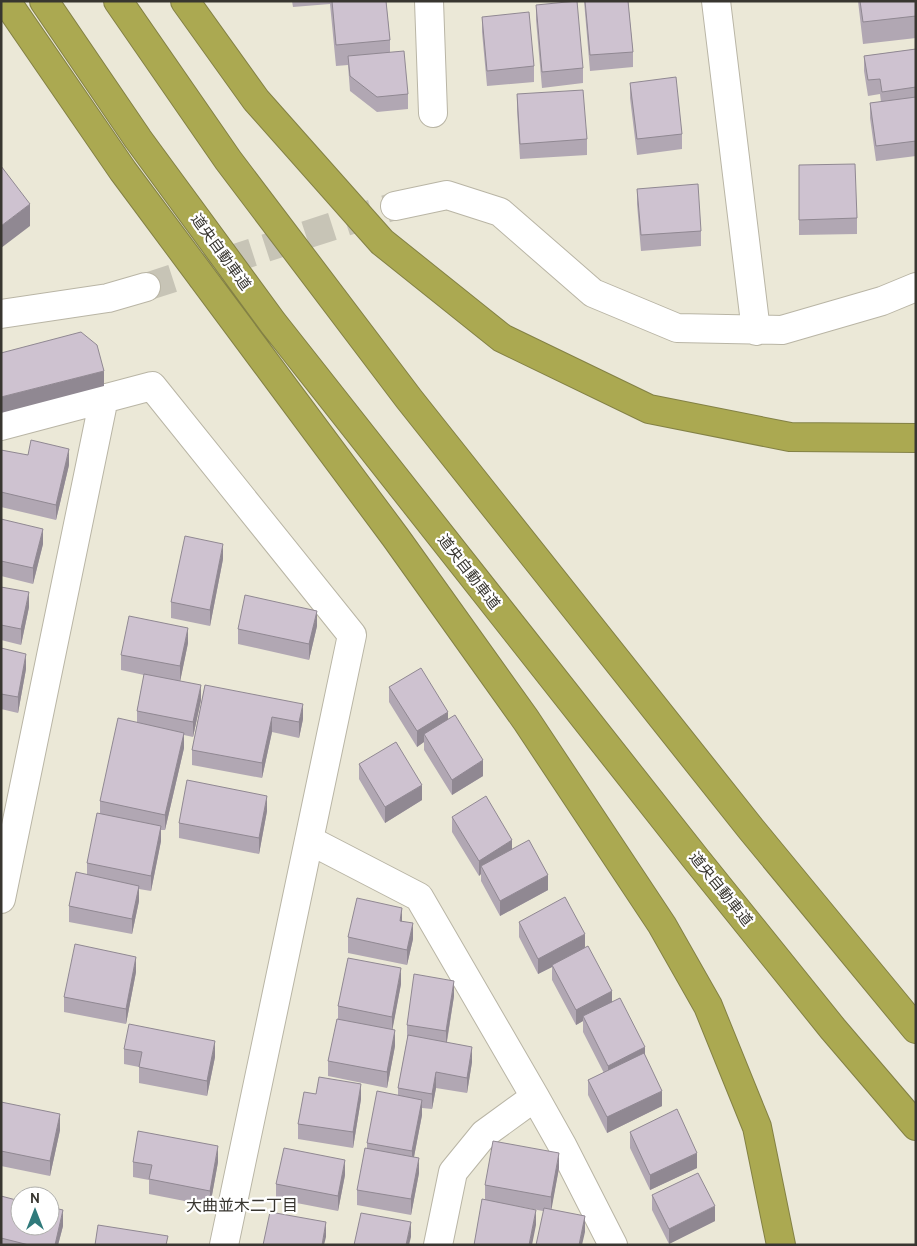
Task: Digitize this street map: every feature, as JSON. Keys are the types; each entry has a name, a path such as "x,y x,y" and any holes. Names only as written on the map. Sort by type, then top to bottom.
{"highway":[{"path":"6,1 123,171 396,538 526,720 662,925 708,1006 757,1127 781,1245"},
{"name":"道央自動車道","path":"44,1 138,139 273,323 696,859 833,1029 916,1126"},
{"path":"118,1 228,160 409,399 751,829 916,1029"},
{"path":"185,1 256,100 382,242 502,338 649,409 790,437 916,438"}],"street":[{"path":"428,1 433,113"},
{"path":"716,1 756,331"},
{"path":"395,206 447,195 500,212 593,293 677,328 782,330 882,301 916,287"},
{"path":"1,314 108,298 146,286"},
{"path":"1,426 152,386 352,635 224,1245"},
{"path":"1,899 104,398"},
{"path":"309,840 419,897 562,1145 613,1245"},
{"path":"438,1245 453,1172 484,1134 535,1097"}],"building":[{"path":"332,1 386,1 390,40 336,45"},
{"path":"577,1 583,68 542,72 536,5"},
{"path":"585,1 628,1 633,52 590,55"},
{"path":"860,1 916,1 916,16 863,22"},
{"path":"529,12 534,66 487,71 482,17"},
{"path":"916,49 916,87 882,92 880,79 868,80 864,56"},
{"path":"404,51 408,94 377,97 350,76 348,56"},
{"path":"676,77 682,134 637,139 630,83"},
{"path":"583,90 587,139 520,144 517,94"},
{"path":"916,97 916,141 876,146 870,103"},
{"path":"855,164 857,218 799,220 799,165"},
{"path":"1,166 30,204 1,226"},
{"path":"698,184 701,231 641,235 637,189"},
{"path":"81,332 97,345 104,371 1,397 1,353"},
{"path":"31,440 69,449 56,505 1,492 1,450 28,455"},
{"path":"1,519 43,529 33,568 1,561"},
{"path":"185,536 223,544 210,610 171,602"},
{"path":"1,587 29,592 21,629 1,625"},
{"path":"245,595 317,611 309,644 238,629"},
{"path":"129,616 188,628 180,666 121,655"},
{"path":"1,648 26,654 18,697 1,694"},
{"path":"421,668 448,712 417,731 389,687"},
{"path":"144,674 201,685 193,722 137,711"},
{"path":"205,685 303,704 299,722 272,717 262,763 192,750"},
{"path":"455,715 483,760 452,780 424,734"},
{"path":"118,718 184,733 165,815 100,801"},
{"path":"396,742 422,785 385,807 359,764"},
{"path":"187,780 267,796 259,838 179,823"},
{"path":"486,796 512,840 479,861 452,817"},
{"path":"97,813 161,826 151,876 87,863"},
{"path":"529,840 548,875 500,901 481,866"},
{"path":"76,872 139,886 132,919 69,906"},
{"path":"565,897 585,934 538,959 519,922"},
{"path":"357,898 402,908 400,921 413,923 407,950 348,937"},
{"path":"75,944 136,957 126,1009 64,997"},
{"path":"588,946 612,991 576,1010 552,965"},
{"path":"348,958 401,968 392,1017 338,1006"},
{"path":"414,974 454,981 446,1031 407,1025"},
{"path":"620,998 645,1047 608,1066 583,1016"},
{"path":"337,1019 395,1030 387,1072 328,1061"},
{"path":"129,1024 215,1041 207,1081 139,1067 142,1052 124,1049"},
{"path":"408,1035 472,1047 467,1078 436,1072 432,1094 398,1088"},
{"path":"644,1053 662,1091 607,1117 588,1080"},
{"path":"319,1077 361,1084 353,1132 298,1124 304,1092 316,1094"},
{"path":"377,1091 422,1100 412,1151 367,1143"},
{"path":"1,1102 60,1114 50,1161 1,1151"},
{"path":"677,1109 697,1153 650,1175 630,1132"},
{"path":"138,1131 218,1146 210,1191 149,1179 152,1165 133,1162"},
{"path":"493,1141 559,1153 551,1197 485,1185"},
{"path":"284,1148 345,1160 338,1196 276,1184"},
{"path":"365,1148 419,1158 411,1199 357,1190"},
{"path":"698,1173 715,1206 669,1229 652,1195"},
{"path":"1,1196 10,1198 10,1236 57,1236 55,1245 29,1245 1,1238"},
{"path":"482,1199 536,1210 529,1245 474,1245"},
{"path":"544,1208 585,1216 579,1245 536,1245"},
{"path":"60,1209 63,1210 60,1223"},
{"path":"270,1212 326,1222 322,1245 263,1245"},
{"path":"361,1213 411,1222 406,1245 354,1245"},
{"path":"98,1225 168,1236 166,1245 95,1245"}],"tunnel":[{"path":"146,287 395,206"}],"district":[{"name":"大曲並木二丁目","path":"242,1205"}]}
